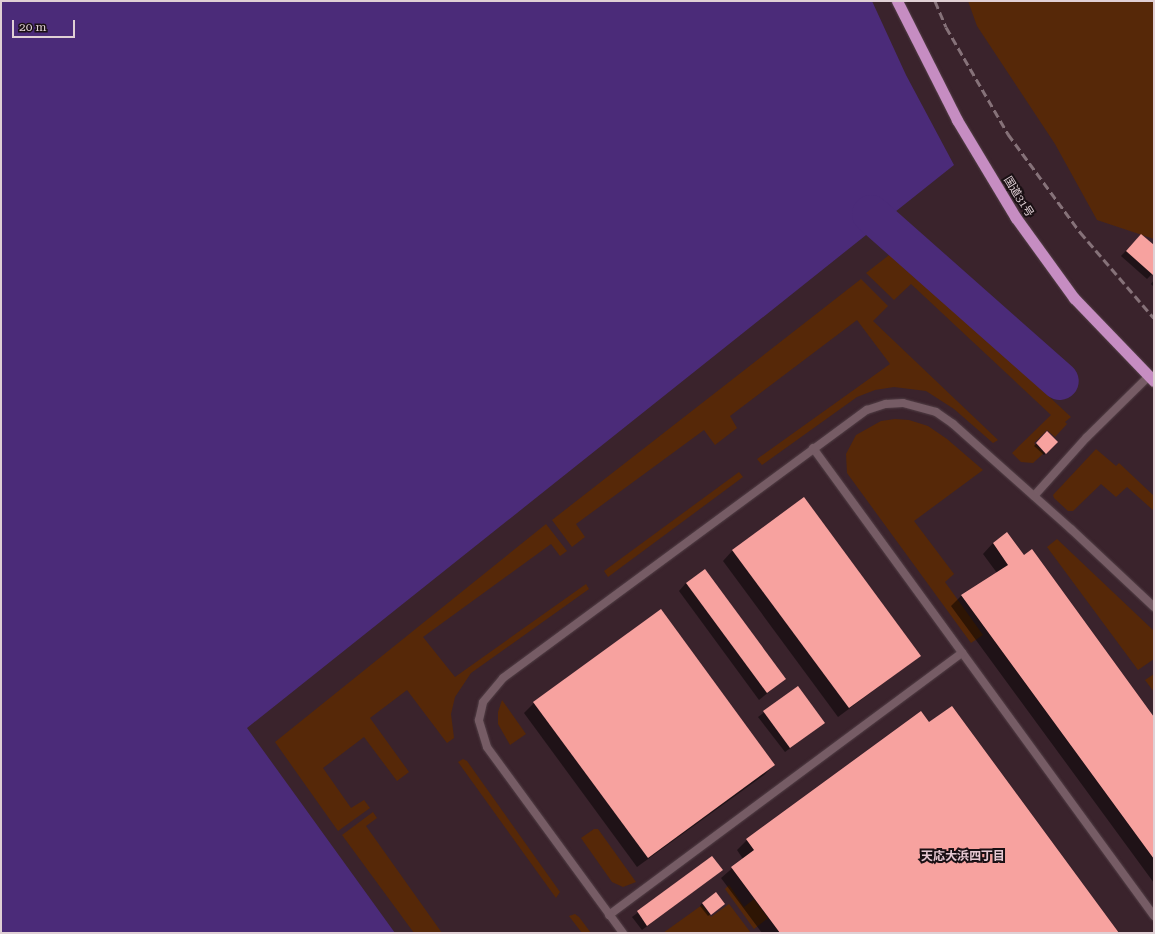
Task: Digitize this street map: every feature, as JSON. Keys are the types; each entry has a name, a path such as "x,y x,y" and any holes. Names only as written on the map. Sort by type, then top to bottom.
{"highway":[{"name":"国道31号","path":"897,1 957,120 1016,218 1074,298 1151,379"}],"lane":[{"path":"1034,496 1087,437 1151,379"},
{"path":"623,933 487,747 479,720 483,702 503,678 813,448 867,410 886,404 903,403 936,412 953,424 1034,496 1154,608"},
{"path":"813,448 1154,916"},
{"path":"609,914 962,653"}],"shaded area":[{"path":"1,1 872,1 906,75 954,165 247,728 395,933 1,933"},
{"path":"968,1 1154,1 1154,239 1097,220 1055,144 977,26"},
{"path":"893,252 1071,417 1065,422 1067,424 1055,437 1047,430 1034,443 1044,453 1033,463 1021,462 1012,453 1051,415 911,284 894,300 866,273"},
{"path":"861,279 888,306 873,321 998,440 993,443 954,409 926,391 894,387 875,390 857,397 762,465 757,459 890,364 857,320 730,416 737,428 715,445 704,430 576,524 585,537 572,547 552,520"},
{"path":"895,419 909,420 928,426 947,439 983,470 914,521 954,574 945,582 983,635 971,643 847,473 846,454 856,435 881,421"},
{"path":"1096,449 1116,466 1119,463 1154,496 1154,511 1127,487 1116,497 1101,484 1073,511 1068,511 1054,498 1053,495"},
{"path":"739,472 743,477 608,577 604,571"},
{"path":"546,524 567,551 560,556 551,544 423,637 455,677 586,584 589,589 471,673 455,697 451,714 454,738 447,743 407,690 370,718 409,772 397,781 364,737 323,768 351,808 364,800 370,808 338,831 275,742"},
{"path":"1057,539 1154,631 1154,659 1138,670 1047,547"},
{"path":"1154,674 1154,692 1145,680"},
{"path":"502,700 526,734 510,745 498,724 498,712"},
{"path":"463,759 467,761 560,892 556,898 458,762"},
{"path":"373,812 377,818 366,826 442,933 414,933 342,835"},
{"path":"594,829 598,829 636,882 623,887 612,882 581,838"},
{"path":"729,885 744,907 754,899 768,918 754,929 725,889"},
{"path":"729,904 751,933 663,933 702,905 711,917"},
{"path":"575,914 591,933 582,933 569,916"}],"building":[{"path":"1141,234 1154,245 1153,275 1126,251"},
{"path":"1047,431 1058,442 1046,454 1036,443"},
{"path":"804,497 921,656 849,708 732,550"},
{"path":"1007,532 1024,555 1032,549 1154,717 1154,859 961,595 1008,565 993,543"},
{"path":"705,569 786,679 767,693 686,583"},
{"path":"661,609 775,765 648,858 533,702"},
{"path":"798,686 825,723 790,748 763,711"},
{"path":"952,706 1119,933 780,933 731,867 754,850 746,839 921,711 929,722"},
{"path":"712,856 723,870 647,926 637,911"},
{"path":"716,892 725,904 711,915 702,903"}],"waterway":[{"path":"871,214 1060,381"}],"railway":[{"path":"935,1 946,27 1008,134 1080,232 1154,318"}],"district":[{"name":"天応大浜四丁目","path":"963,857"}]}
